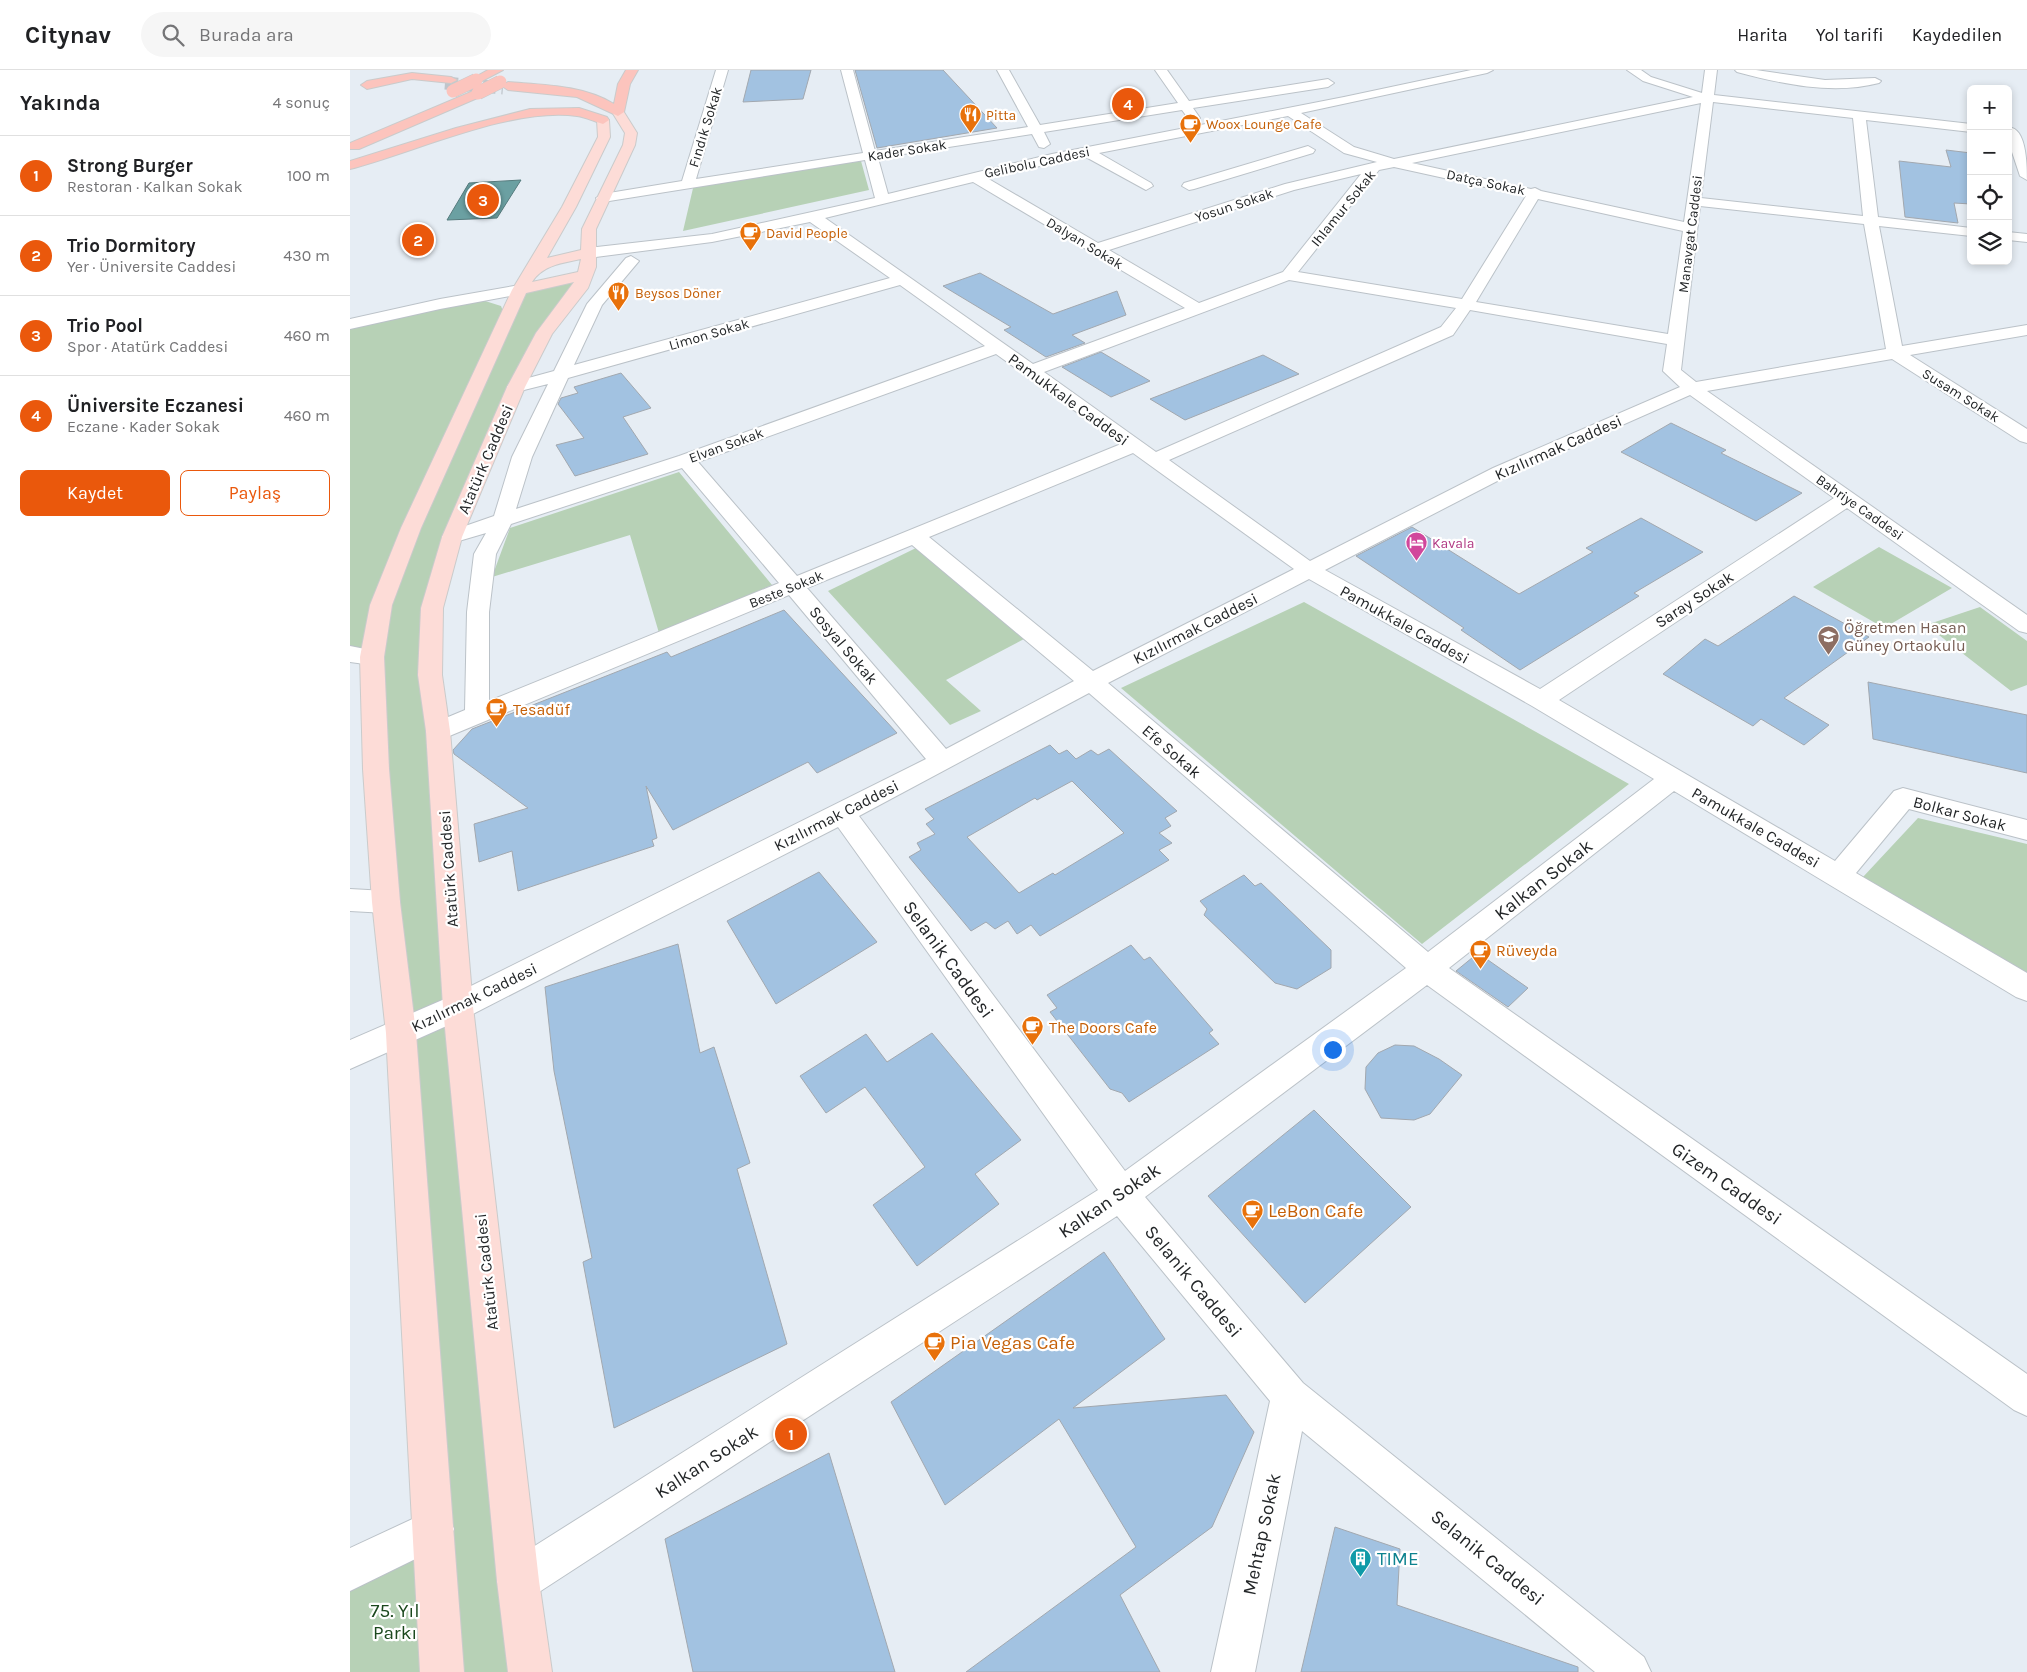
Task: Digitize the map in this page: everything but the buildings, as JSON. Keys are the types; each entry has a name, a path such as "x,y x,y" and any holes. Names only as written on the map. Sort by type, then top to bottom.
{"highway":[{"path":"350,148 477,86 497,70"},
{"path":"612,78 626,70"},
{"path":"610,116 632,70"},
{"path":"363,87 408,72 416,80 477,86 504,85 589,97 610,116"},
{"path":"504,85 516,74"},
{"path":"350,135 449,84"},
{"path":"502,119 546,92 592,84"},
{"path":"546,92 610,116"},
{"path":"350,165 502,119 530,113 562,111 610,116"}],"main road":[{"name":"Atatürk Caddesi","path":"530,1672 518,1581 458,1006 438,732 430,675 432,608 452,537 516,387 544,333 580,288 586,264 589,229 629,144 630,133 610,116"},
{"path":"442,1672 401,1033 386,902 376,769 361,656 411,528 520,290 569,207 604,137 610,116"},
{"path":"533,269 564,257 586,264"},
{"path":"520,290 586,264"}],"street":[{"name":"Fındık Sokak","path":"688,184 722,70"},
{"path":"847,70 882,199"},
{"path":"1003,70 1052,158"},
{"path":"1161,70 1184,106 1202,128"},
{"name":"Gelibolu Caddesi","path":"586,264 813,216 1052,158 1291,112 1487,70"},
{"path":"1633,70 1647,79 1707,98 1967,128"},
{"name":"Manavgat Caddesi","path":"1692,388 1672,371 1712,70"},
{"path":"1741,70 1792,80 1826,83 1860,84 1875,81"},
{"path":"1318,74 1344,101"},
{"name":"Kader Sokak","path":"604,198 1328,83"},
{"name":"Ihlamur Sokak","path":"1288,276 1374,167 1707,98"},
{"name":"Datça Sokak","path":"1291,112 1349,150 1394,163 1535,192 1690,228"},
{"path":"1859,115 1871,222 1895,354"},
{"path":"2012,132 2027,134"},
{"path":"2012,137 2027,176"},
{"path":"1232,206 1189,186 1308,150"},
{"path":"1086,151 1146,186"},
{"name":"Yosun Sokak","path":"1095,249 1290,187 1374,167"},
{"path":"1247,168 1290,187"},
{"name":"Dalyan Sokak","path":"973,176 1197,308"},
{"path":"1153,460 1447,331 1466,305 1535,192"},
{"path":"1694,201 1967,232"},
{"name":"Pamukkale Caddesi","path":"813,216 901,280 998,346 1133,446 1309,570 1541,700 2027,988"},
{"path":"2012,236 2027,238"},
{"path":"586,264 631,261 712,238"},
{"path":"477,715 479,602 485,554 503,520 522,457 595,304 631,261"},
{"path":"440,304 484,291 533,269"},
{"path":"1031,371 1197,308 1288,276 1676,340"},
{"name":"Limon Sokak","path":"516,387 901,280"},
{"path":"350,324 440,304 520,290"},
{"name":"Kızılırmak Caddesi","path":"350,1056 458,1006 943,762 1090,682 1500,472 1692,388 2027,330"},
{"name":"Elvan Sokak","path":"452,537 686,460 998,346"},
{"name":"Susam Sokak","path":"1895,354 2027,437"},
{"name":"Bahriye Caddesi","path":"1692,388 2027,626"},
{"name":"Beste Sokak","path":"438,732 1133,446"},
{"name":"Sosyal Sokak","path":"686,460 943,762"},
{"name":"Saray Sokak","path":"1541,700 1848,498"},
{"name":"Efe Sokak","path":"914,536 1090,682 1427,969"},
{"name":"Kalkan Sokak","path":"518,1581 1121,1194 1427,969 1672,779"},
{"name":"Bolkar Sokak","path":"1838,876 1903,798 2027,830"},
{"name":"Selanik Caddesi","path":"842,812 1121,1194 1290,1396 1629,1672"},
{"path":"350,900 386,902"},
{"name":"Gizem Caddesi","path":"1427,969 2027,1397"},
{"name":"Mehtap Sokak","path":"1233,1672 1290,1396"},
{"path":"350,1570 434,1529"}],"green space":[{"path":"861,161 869,190 683,231 694,184"},
{"name":"75. Yıl Parkı","path":"577,282 544,333 432,608 530,1672 350,1672 350,1570 434,1529 372,657 350,654 350,324 482,300 501,306 506,319 519,294 558,283"},
{"path":"679,472 772,585 659,633 630,535 492,577 510,528"},
{"path":"1879,547 1952,588 1884,628 1813,587"},
{"path":"916,548 1024,639 946,680 981,711 950,725 828,591"},
{"path":"1304,602 1629,784 1422,944 1121,688"},
{"path":"1980,607 2027,641 2027,685 2011,691 1926,625"},
{"path":"1918,818 2027,844 2027,975 1863,877"}],"water":[{"path":"521,180 497,218 447,220 469,183"}],"tunnel":[{"path":"445,83 503,88"}],"place":[{"name":"Üniversite Eczanesi","path":"1128,104"},
{"name":"Pitta","path":"970,134"},
{"name":"Woox Lounge Cafe","path":"1190,143"},
{"name":"Trio Pool","path":"483,200"},
{"name":"Trio Dormitory","path":"418,240"},
{"name":"David People","path":"750,252"},
{"name":"Beysos Döner","path":"619,312"},
{"name":"Kavala","path":"1416,562"},
{"name":"Öğretmen Hasan Güney Ortaokulu","path":"1828,655"},
{"name":"Tesadüf","path":"497,728"},
{"name":"Rüveyda","path":"1480,969"},
{"name":"The Doors Cafe","path":"1033,1046"},
{"name":"LeBon Cafe","path":"1252,1229"},
{"name":"Pia Vegas Cafe","path":"934,1361"},
{"name":"Strong Burger","path":"791,1434"},
{"name":"TIME","path":"1361,1577"}]}
